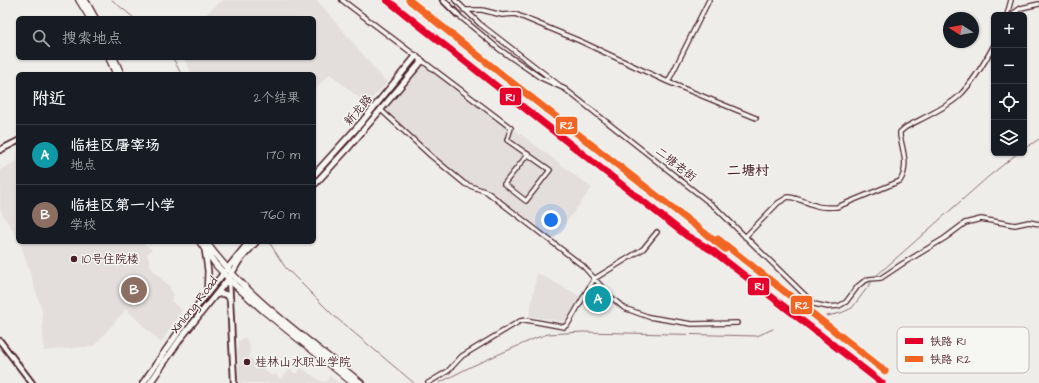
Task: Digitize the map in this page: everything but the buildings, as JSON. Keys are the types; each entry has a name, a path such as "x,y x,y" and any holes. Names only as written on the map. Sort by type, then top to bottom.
{"main road":[{"path":"79,0 89,16"},
{"path":"85,0 94,16"},
{"name":"新龙路","path":"316,174 361,123 416,56"},
{"path":"110,60 115,72"},
{"path":"115,60 120,72"},
{"path":"316,183 381,110 422,61"},
{"path":"201,244 216,265 228,273 265,305 362,383"},
{"path":"207,244 228,273 264,311 346,381 353,383"},
{"name":"Xinlong Road","path":"150,383 181,338 215,296 228,273 252,244"},
{"path":"205,249 208,271 207,294"},
{"path":"143,383 175,336 207,294 228,273"},
{"path":"215,296 224,294 230,298"}],"street":[{"path":"342,0 511,128 507,140 528,154 550,170 526,201 504,184 528,154"},
{"path":"443,0 458,16"},
{"path":"455,0 464,10 565,89"},
{"path":"668,82 710,0"},
{"path":"1008,12 1012,0"},
{"path":"1015,12 1021,8 1039,4"},
{"path":"464,10 482,10 502,15 515,14 580,41 668,82 756,118"},
{"name":"二塘老街","path":"458,16 499,49 535,74 565,89 716,208 814,304 828,307 839,306 846,302 858,286 869,279 876,280 881,278 945,238 965,223 981,219 1015,225 1029,222 1039,224"},
{"path":"745,237 778,203 788,197 826,208 836,207 900,181 906,168 900,132 960,95 986,60 992,48"},
{"path":"381,110 431,156 465,184 487,192 583,266 594,279 624,308 649,317 692,324 737,323"},
{"path":"0,150 16,142"},
{"path":"428,383 446,372 462,356 515,322 526,320 564,326 568,324 594,279 643,249 657,232"},
{"path":"228,273 234,383"},
{"path":"0,341 32,383"}],"shaded area":[{"path":"223,0 317,0 387,83 366,104 330,74 316,88 316,72 191,72 185,60 316,60 316,16 203,16"},
{"path":"424,61 592,188 553,240 487,190 469,183 439,160 384,109"},
{"path":"16,161 16,235 2,214 0,208 0,170"},
{"path":"21,244 144,244 152,249 147,254 152,269 169,286 174,295 171,301 182,310 161,343 126,309 94,346 44,351 42,311"},
{"path":"537,273 580,296 566,322 529,316"},
{"name":"桂林山水职业学院","path":"245,337 250,346 249,357 272,376 275,373 280,379 290,370 296,374 301,368 321,381 326,382 330,376 338,383 239,383 238,341"}],"waterway":[{"path":"112,0 132,16"},
{"path":"174,60 180,72"},
{"path":"1027,147 1039,139"},
{"path":"876,276 988,177 1014,156"},
{"path":"270,244 285,267 334,316 414,383"},
{"path":"827,316 841,313 852,308 873,280"},
{"path":"439,383 470,367 548,334 583,332 757,336 773,329"}],"rail line":[{"name":"R1","path":"387,0 687,236 713,251 882,383"},
{"name":"R2","path":"409,0 725,249"},
{"name":"R2","path":"718,239 885,371"}],"place":[{"name":"10号住院楼","path":"74,259"},
{"name":"临桂区第一小学","path":"134,290"},
{"name":"临桂区屠宰场","path":"598,299"},
{"name":"桂林山水职业学院","path":"247,362"}],"district":[{"name":"二塘村","path":"748,170"}]}
